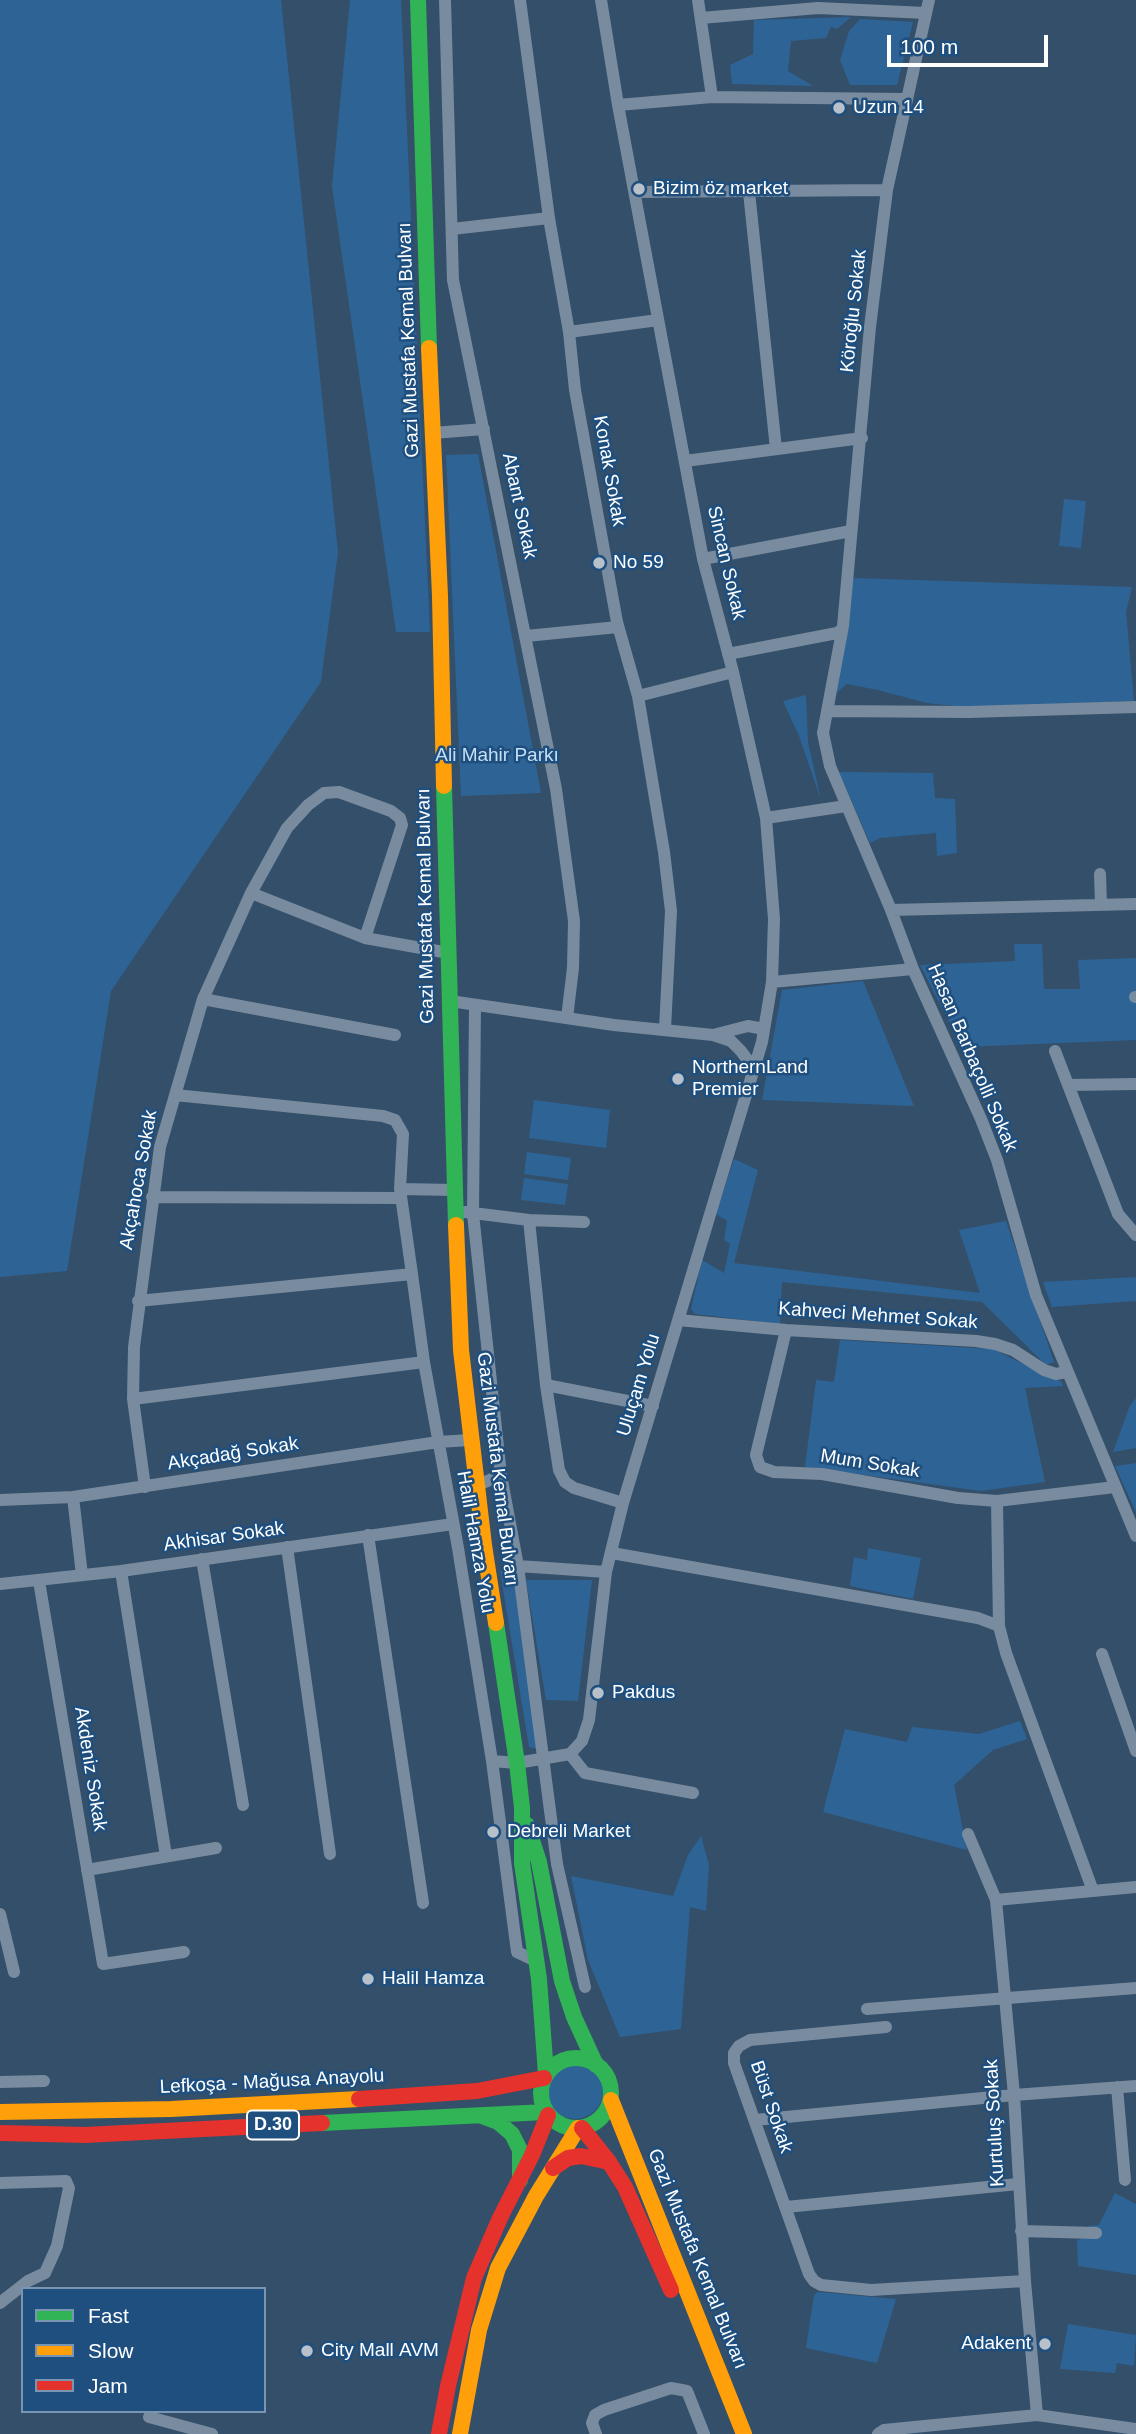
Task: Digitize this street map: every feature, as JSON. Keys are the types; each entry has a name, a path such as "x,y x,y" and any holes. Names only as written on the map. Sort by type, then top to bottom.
{"main road":[{"name":"Gazi Mustafa Kemal Bulvarı","path":"418,0 426,298 440,596 454,1190 461,1350 476,1486 517,1763 522,1808 522,1863 536,1961 545,2076"},
{"name":"Gazi Mustafa Kemal Bulvarı","path":"522,1808 537,1855 562,1981 574,2017 596,2065"},
{"name":"D.30","path":"545,2076 564,2060 586,2059 596,2065"},
{"path":"460,2434 479,2330 498,2268 553,2168 580,2128 604,2115 611,2100 609,2080 596,2065"},
{"path":"439,2434 474,2278 520,2180 547,2113 541,2089 545,2076"},
{"name":"Lefkoşa - Mağusa Anayolu","path":"0,2112 171,2109 322,2102 477,2091 545,2076"},
{"name":"Gazi Mustafa Kemal Bulvarı","path":"611,2100 744,2434"},
{"name":"D.30","path":"0,2133 85,2135 478,2114 547,2113 567,2127 580,2128"},
{"path":"478,2114 498,2122 512,2134 520,2150 520,2180"},
{"name":"Gazi Mustafa Kemal Bulvarı","path":"580,2128 609,2162 625,2187 731,2434"},
{"path":"553,2168 568,2158 581,2156 609,2162"}],"street":[{"name":"Abant Sokak","path":"445,0 453,280 556,789 574,921 573,968 567,1018"},
{"name":"Konak Sokak","path":"520,0 549,218 569,332 575,390 618,627 638,695 664,852 671,911 665,1029"},
{"name":"Sincan Sokak","path":"601,0 618,105 703,559 733,672 766,818 774,919 772,982 764,1029"},
{"path":"698,0 712,97"},
{"path":"701,18 818,8 928,6"},
{"name":"Köroğlu Sokak","path":"841,630 862,438 870,327 887,190 928,6"},
{"path":"618,105 712,97 906,99"},
{"path":"635,192 887,190"},
{"path":"749,192 776,449"},
{"path":"452,229 549,218"},
{"path":"569,332 658,320"},
{"path":"433,433 484,429"},
{"path":"685,461 862,438"},
{"path":"703,559 851,531"},
{"path":"526,636 618,627"},
{"path":"728,654 837,633 841,630"},
{"name":"Hasan Barbaçolli Sokak","path":"841,630 823,733 830,766 913,969 981,1119 997,1160 1036,1295 1136,1536"},
{"path":"638,695 733,672"},
{"path":"827,711 970,712 1136,707"},
{"name":"Akçahoca Sokak","path":"145,1487 134,1399 134,1347 160,1147 203,999 251,893 287,828 308,805 324,793 339,792 391,811 400,818 402,825 365,938"},
{"path":"766,818 846,806"},
{"path":"1100,874 1101,905"},
{"path":"251,893 365,938 449,953"},
{"path":"891,910 1136,904"},
{"path":"772,982 913,969"},
{"path":"203,999 395,1035"},
{"path":"450,1001 713,1035 731,1041 754,1069"},
{"path":"475,1005 473,1214 501,1475 518,1566 555,1853 585,1987"},
{"path":"713,1035 748,1026 764,1029"},
{"name":"Uluçam Yolu","path":"570,1754 582,1741 589,1720 606,1572 623,1503 764,1029"},
{"path":"1055,1051 1118,1214 1136,1235"},
{"path":"1069,1086 1136,1084"},
{"name":"Halil Hamza Yolu","path":"175,1095 383,1116 395,1121 403,1134 400,1194 424,1362 458,1548 492,1761 517,1952 536,1961"},
{"path":"152,1197 400,1194 454,1190"},
{"path":"455,1210 529,1220 584,1223"},
{"path":"529,1220 546,1385 559,1470 565,1482 574,1488 623,1503"},
{"path":"138,1301 412,1274"},
{"name":"Kahveci Mehmet Sokak","path":"678,1320 995,1344 1013,1350 1044,1370 1056,1374 1067,1372"},
{"name":"Mum Sokak","path":"786,1330 756,1455 760,1467 774,1472 822,1474 958,1498 997,1501 1115,1487"},
{"path":"134,1399 424,1362"},
{"path":"546,1385 653,1406"},
{"name":"Akçadağ Sokak","path":"0,1500 73,1497 438,1442 470,1440"},
{"path":"476,1486 501,1475"},
{"path":"73,1497 82,1576"},
{"path":"997,1501 999,1626 1006,1653 1093,1891"},
{"name":"Akhisar Sokak","path":"0,1584 121,1571 453,1524"},
{"path":"368,1535 423,1903"},
{"path":"458,1548 484,1545"},
{"path":"287,1547 330,1854"},
{"path":"612,1553 978,1618 999,1626"},
{"path":"202,1559 243,1805"},
{"path":"518,1566 606,1572"},
{"path":"121,1571 166,1856"},
{"name":"Akdeniz Sokak","path":"39,1581 103,1964 184,1952"},
{"path":"1102,1654 1136,1751"},
{"path":"492,1761 517,1763 570,1754 585,1773 693,1793"},
{"name":"Kurtuluş Sokak","path":"968,1835 996,1900 1014,2095 1021,2231 1037,2415"},
{"path":"87,1870 216,1847"},
{"path":"537,1855 555,1853"},
{"path":"996,1900 1136,1887"},
{"path":"0,1914 13,1972"},
{"path":"867,2009 1136,1988"},
{"name":"Büst Sokak","path":"889,2008 884,2028 750,2040 739,2046 734,2053 734,2063 809,2274 821,2285 840,2289 871,2290 1025,2281"},
{"path":"0,2082 44,2081"},
{"path":"755,2120 1136,2086"},
{"path":"1118,2087 1125,2180"},
{"path":"0,2183 66,2180 69,2188 57,2246 45,2273 28,2281 0,2303"},
{"path":"786,2207 1018,2184"},
{"path":"1021,2231 1096,2233"},
{"path":"596,2434 592,2423 595,2415 671,2388 687,2391 704,2434"},
{"path":"878,2434 884,2430 1037,2415 1136,2429"},
{"path":"149,2417 212,2434"}],"green space":[{"path":"0,0 281,0 338,552 321,682 111,991 67,1271 0,1277"},
{"path":"350,0 401,0 430,632 396,632 332,186"},
{"path":"851,17 837,29 831,27 826,38 791,41 788,71 813,86 732,84 730,65 753,54 754,20"},
{"path":"860,19 913,22 897,85 850,85 840,60 849,31"},
{"name":"Ali Mahir Parkı","path":"478,454 541,793 461,796 446,455"},
{"path":"1064,499 1086,501 1081,548 1059,546"},
{"path":"853,578 1132,587 1126,612 1134,701 963,707 927,703 847,684 836,693"},
{"path":"806,695 808,742 821,800 799,736 783,701"},
{"path":"839,772 933,773 935,798 955,799 957,853 937,856 936,833 880,838 870,843"},
{"path":"1014,944 1042,944 1044,989 1080,989 1078,960 1136,958 1136,1040 962,1047 920,965 1015,961"},
{"path":"863,981 914,1106 762,1100 782,990"},
{"path":"534,1100 610,1110 606,1148 529,1138"},
{"path":"527,1152 571,1158 568,1180 524,1174"},
{"path":"734,1159 758,1170 734,1263 980,1293 959,1230 1006,1221 1054,1362 1046,1365 982,1302 782,1282 780,1324 695,1314 691,1309 702,1260 724,1273 730,1244 724,1240 727,1221 716,1214"},
{"path":"524,1178 568,1184 565,1205 521,1200"},
{"path":"1136,1277 1136,1301 1052,1307 1043,1282"},
{"path":"840,1340 992,1349 1062,1382 1063,1386 1025,1388 1045,1482 981,1491 805,1467 816,1380 834,1382"},
{"path":"1136,1398 1136,1448 1113,1452 1130,1405"},
{"path":"1136,1463 1136,1512 1115,1466"},
{"path":"868,1548 921,1558 913,1599 850,1586 854,1557 867,1560"},
{"path":"513,1570 537,1749 529,1747 500,1571"},
{"path":"526,1580 592,1580 578,1701 546,1700"},
{"path":"1020,1721 1027,1739 993,1750 954,1785 967,1850 823,1812 845,1729 907,1742 912,1727 979,1734"},
{"path":"701,1836 709,1865 706,1911 690,1907 681,2029 620,2037 588,1960 571,1876 673,1896 688,1855"},
{"path":"575,2063 586,2065 595,2071 601,2080 601,2102 595,2111 586,2117 575,2119 564,2117 555,2111 549,2102 547,2091 549,2080 555,2071 564,2065"},
{"path":"1115,2193 1136,2204 1136,2275 1078,2266 1077,2240 1085,2238 1089,2226 1099,2225"},
{"path":"818,2292 896,2299 877,2363 806,2348 814,2295"},
{"path":"1068,2324 1136,2335 1134,2366 1117,2363 1115,2373 1060,2369"}],"traffic: fast":[{"path":"418,0 429,348"},
{"path":"444,786 456,1225"},
{"path":"496,1623 522,1808 522,1863 539,1979 546,2074"},
{"path":"527,1825 539,1862 562,1981 574,2017 596,2065"},
{"path":"576,2058 601,2068 611,2093 601,2118 576,2128 551,2118 541,2093 551,2068 576,2058"},
{"path":"322,2123 546,2112"},
{"path":"482,2116 498,2122 512,2134 520,2150 520,2180"}],"traffic: slow":[{"path":"429,348 440,596 444,786"},
{"path":"456,1225 461,1350 496,1623"},
{"path":"0,2112 171,2109 359,2099"},
{"path":"611,2100 744,2434"},
{"path":"460,2434 479,2330 498,2268 536,2196 578,2128"}],"traffic: jam":[{"path":"359,2099 477,2091 544,2078"},
{"path":"439,2434 474,2278 548,2115"},
{"path":"0,2133 85,2135 322,2123"},
{"path":"582,2128 625,2187 671,2290"},
{"path":"553,2168 568,2158 581,2156 609,2162"}],"place":[{"name":"Uzun 14","path":"839,108"},
{"name":"Bizim öz market","path":"639,189"},
{"name":"No 59","path":"599,563"},
{"name":"NorthernLand Premier","path":"678,1079"},
{"name":"Pakdus","path":"598,1693"},
{"name":"Debreli Market","path":"493,1832"},
{"name":"Halil Hamza","path":"368,1979"},
{"name":"Adakent","path":"1045,2344"},
{"name":"City Mall AVM","path":"307,2351"}]}
